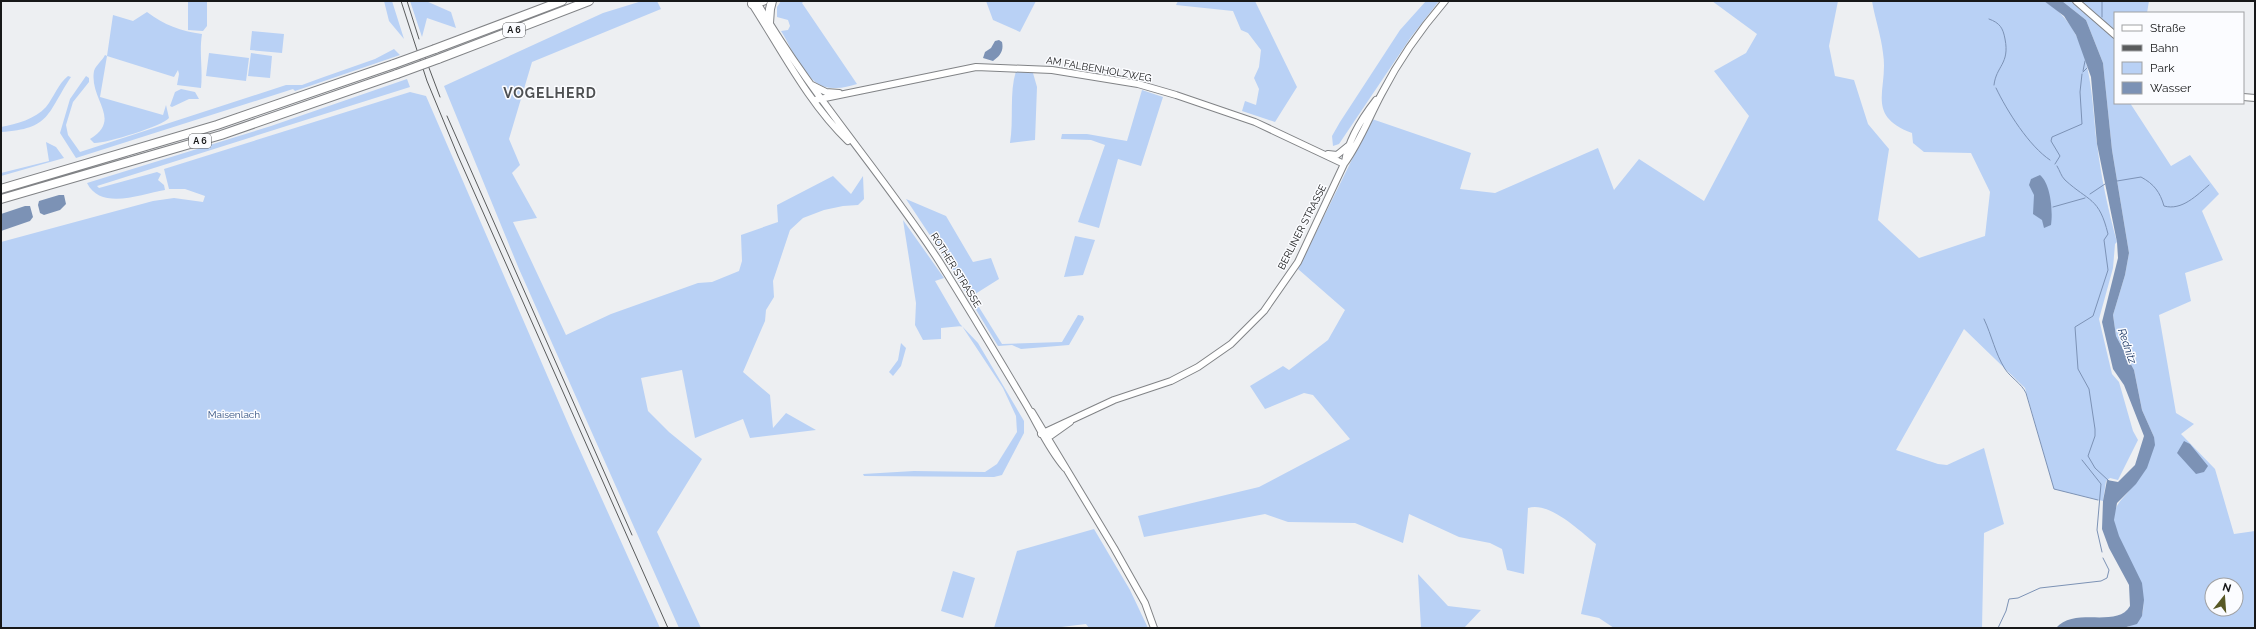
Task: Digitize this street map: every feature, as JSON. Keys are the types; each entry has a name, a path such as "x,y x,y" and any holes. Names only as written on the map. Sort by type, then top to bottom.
{"highway":[{"name":"A 6","path":"1,189 217,125 394,64 562,1"},
{"name":"A 6","path":"1,199 228,132 398,74 589,1"},
{"path":"769,23 772,1"}],"main road":[{"name":"BERLINER STRASSE","path":"1344,164 1354,151 1382,92 1408,49 1445,1"},
{"path":"2076,1 2114,34"},
{"name":"ROTHER STRASSE","path":"757,2 818,100"},
{"name":"ROTHER STRASSE","path":"757,2 818,100 901,204 935,255 1114,548 1145,603 1154,628"},
{"name":"AM FALBENHOLZWEG","path":"818,100 976,67 1052,70 1138,84 1176,95 1255,122 1344,164"},
{"path":"809,84 826,92 850,93"},
{"name":"BERLINER STRASSE","path":"1045,436 1074,419 1114,400 1171,380 1198,367 1231,344 1264,311 1298,262 1344,164 1350,143 1360,121 1382,92"},
{"path":"2244,97 2255,98"},
{"path":"1319,152 1337,155 1350,143"}],"green space":[{"path":"188,1 207,1 207,26 203,31 188,30"},
{"path":"384,1 392,1 404,39 389,21"},
{"path":"410,1 426,1 451,12 456,28 427,18 422,37"},
{"path":"642,1 657,1 661,9 532,62 509,139 520,165 512,173 537,218 513,222 566,335 611,314 698,283 712,282 739,271 742,261 741,235 778,222 777,205 833,176 851,194 863,176 864,199 858,205 824,210 803,218 790,230 773,281 774,297 766,310 765,321 743,372 770,395 773,428 786,413 816,430 750,438 743,419 695,438 682,370 641,378 648,411 669,432 702,459 657,532 701,628 679,628 519,269 444,86 603,13"},
{"path":"781,1 804,1 802,3 857,84 839,88 826,87 817,83 809,76 802,68 781,31 788,30 790,26 788,20 777,17 777,7"},
{"path":"986,1 1036,1 1020,32 993,20"},
{"path":"1178,1 1255,1 1297,87 1275,122 1242,111 1245,101 1256,105 1259,89 1254,78 1259,67 1261,50 1248,33 1241,30 1233,11 1176,5"},
{"path":"1426,1 1439,1 1411,37 1339,144 1333,146 1332,136 1340,122 1400,30"},
{"path":"1712,1 1838,1 1829,46 1835,76 1854,80 1868,124 1889,149 1878,220 1919,258 1985,236 1990,192 1971,153 1924,152 1913,143 1912,133 1897,126 1888,118 1883,109 1882,100 1884,66 1883,53 1872,1 2044,1 2060,13 2072,28 2081,46 2091,85 2097,144 2103,181 2117,242 2115,244 2113,268 2099,319 2112,374 2119,382 2133,431 2138,440 2118,480 2110,478 2106,481 2103,501 2054,489 2025,388 1964,329 1896,450 1938,464 1947,465 1984,448 2004,524 1984,533 1982,628 1614,628 1599,618 1581,614 1596,544 1564,518 1545,509 1536,507 1528,508 1524,574 1507,570 1502,549 1490,543 1459,537 1409,514 1403,543 1355,523 1288,522 1265,514 1144,537 1138,516 1259,487 1350,439 1313,395 1304,393 1265,409 1250,386 1283,366 1289,370 1328,340 1345,310 1298,269 1372,119 1471,153 1460,189 1495,193 1598,148 1614,190 1639,159 1704,201 1749,116 1714,71 1746,53 1757,34"},
{"path":"2062,1 2149,1 2147,12 2114,12 2114,104 2131,104 2171,166 2190,155 2219,194 2202,211 2223,260 2185,273 2191,301 2159,315 2176,413 2194,424 2181,434 2215,469 2234,534 2255,531 2255,628 2123,628 2137,621 2143,610 2142,596 2137,580 2116,531 2114,514 2118,505 2138,476 2154,437 2142,410 2134,370 2116,336 2113,315 2125,275 2129,253 2112,150 2103,63 2086,20"},
{"path":"147,12 173,27 202,34 201,88 177,85 179,74 178,70 174,77 107,56 113,15 133,21"},
{"path":"252,31 284,34 282,53 250,50"},
{"path":"394,49 400,55 295,91 293,89 76,158 60,133 70,99 86,76 89,78 89,82 73,102 66,125 68,135 80,152 286,85 302,85 375,59"},
{"path":"209,53 249,58 246,81 206,76"},
{"path":"251,53 272,56 270,78 248,76"},
{"path":"105,55 107,56 100,97 163,115 166,105 169,118 133,134 109,141 94,143 90,139 99,132 104,124 104,116 96,91 94,71"},
{"path":"1016,71 1033,73 1037,87 1035,140 1010,143 1012,125 1012,97"},
{"path":"68,76 71,77 46,117 39,123 30,127 1,132 1,127 25,120 42,111 49,103 61,83"},
{"path":"407,79 410,87 97,186 99,188 157,172 161,174 158,180 164,185 165,190 133,197 112,199 93,192 87,183 271,126"},
{"path":"181,89 195,92 199,99 189,99 172,107 170,106 175,92"},
{"path":"1142,90 1163,97 1141,166 1118,159 1099,228 1078,222 1105,145 1091,140 1061,139 1062,134 1087,134 1127,141"},
{"name":"Maisenlach","path":"410,92 426,96 573,435 660,628 1,628 1,242 153,201 174,198 203,202 205,196 185,189 169,189 164,169"},
{"path":"46,142 56,147 64,158 1,176 1,173 49,161"},
{"path":"906,199 946,216 973,262 991,258 999,279 972,296 1002,344 1062,342 1078,315 1083,316 1084,319 1069,345 1021,349 1012,345 998,346 941,252"},
{"path":"903,220 944,278 935,281 962,326 941,328 941,339 923,340 915,325 916,303"},
{"path":"1075,236 1095,240 1083,275 1064,277"},
{"path":"962,326 978,343 1024,421 1024,433 1002,475 994,477 864,476 863,474 914,471 985,472 997,464 1017,432 1016,416 1003,388"},
{"path":"901,343 906,348 901,366 893,376 889,372 898,360"},
{"path":"1094,529 1130,590 1148,628 1089,628 1086,624 1053,628 994,628 1017,551"},
{"path":"953,571 975,578 963,618 941,611"},
{"path":"1418,574 1448,606 1481,610 1464,628 1421,628"}],"water":[{"path":"2044,1 2062,1 2086,20 2103,63 2112,150 2129,253 2125,275 2113,315 2116,336 2134,370 2142,410 2154,437 2155,445 2147,468 2136,484 2117,503 2114,520 2119,536 2142,583 2144,600 2142,616 2137,624 2123,628 2056,628 2064,622 2084,617 2116,616 2124,613 2130,606 2129,585 2109,548 2102,529 2103,501 2107,480 2118,482 2135,465 2144,436 2124,385 2113,369 2102,322 2118,258 2117,242 2097,144 2091,77 2076,35 2064,16"},
{"path":"999,40 1002,42 1002,51 999,55 993,61 983,58 985,52 991,48 995,41"},
{"path":"2040,175 2044,179 2049,191 2052,213 2051,225 2044,228 2042,220 2033,214 2034,195 2029,185 2031,179"},
{"path":"64,195 66,204 60,210 44,215 40,213 38,205 39,201"},
{"path":"25,206 30,206 33,217 30,221 1,231 1,214"},
{"path":"2184,441 2190,444 2208,466 2204,472 2196,474 2177,453"}],"waterway":[{"path":"2102,1 2102,17"},
{"path":"1989,19 1996,22 2002,29 2006,47 2006,54 1997,73 1994,85"},
{"path":"2083,71 2085,61"},
{"path":"2083,72 2087,68"},
{"path":"2055,164 2060,156 2051,141 2052,137 2082,124 2080,92 2082,74"},
{"path":"1996,88 2019,127 2034,146 2050,160"},
{"path":"2057,166 2065,180 2097,206 2105,222 2108,234 2104,240 2108,270 2093,316 2075,327 2078,369 2089,389 2095,429 2095,436 2088,456 2095,468 2109,481"},
{"path":"2117,181 2141,177 2156,189 2164,206 2171,207 2189,201 2209,185"},
{"path":"2090,194 2105,184"},
{"path":"2053,207 2085,198"},
{"path":"1984,319 1996,351 2005,369 2026,393 2054,489 2098,500"},
{"path":"2082,460 2101,484 2097,530 2102,552"},
{"path":"1998,628 2006,611 2009,599 2018,598 2040,588 2101,581 2107,578 2109,570 2103,558"}],"railway":[{"path":"401,1 427,81 458,156 668,628"},
{"path":"407,1 419,39"},
{"path":"423,52 440,97"},
{"path":"447,116 632,535"}],"district":[{"name":"VOGELHERD","path":"550,93"}],"water label":[{"name":"Rednitz","path":"2127,346"}]}
